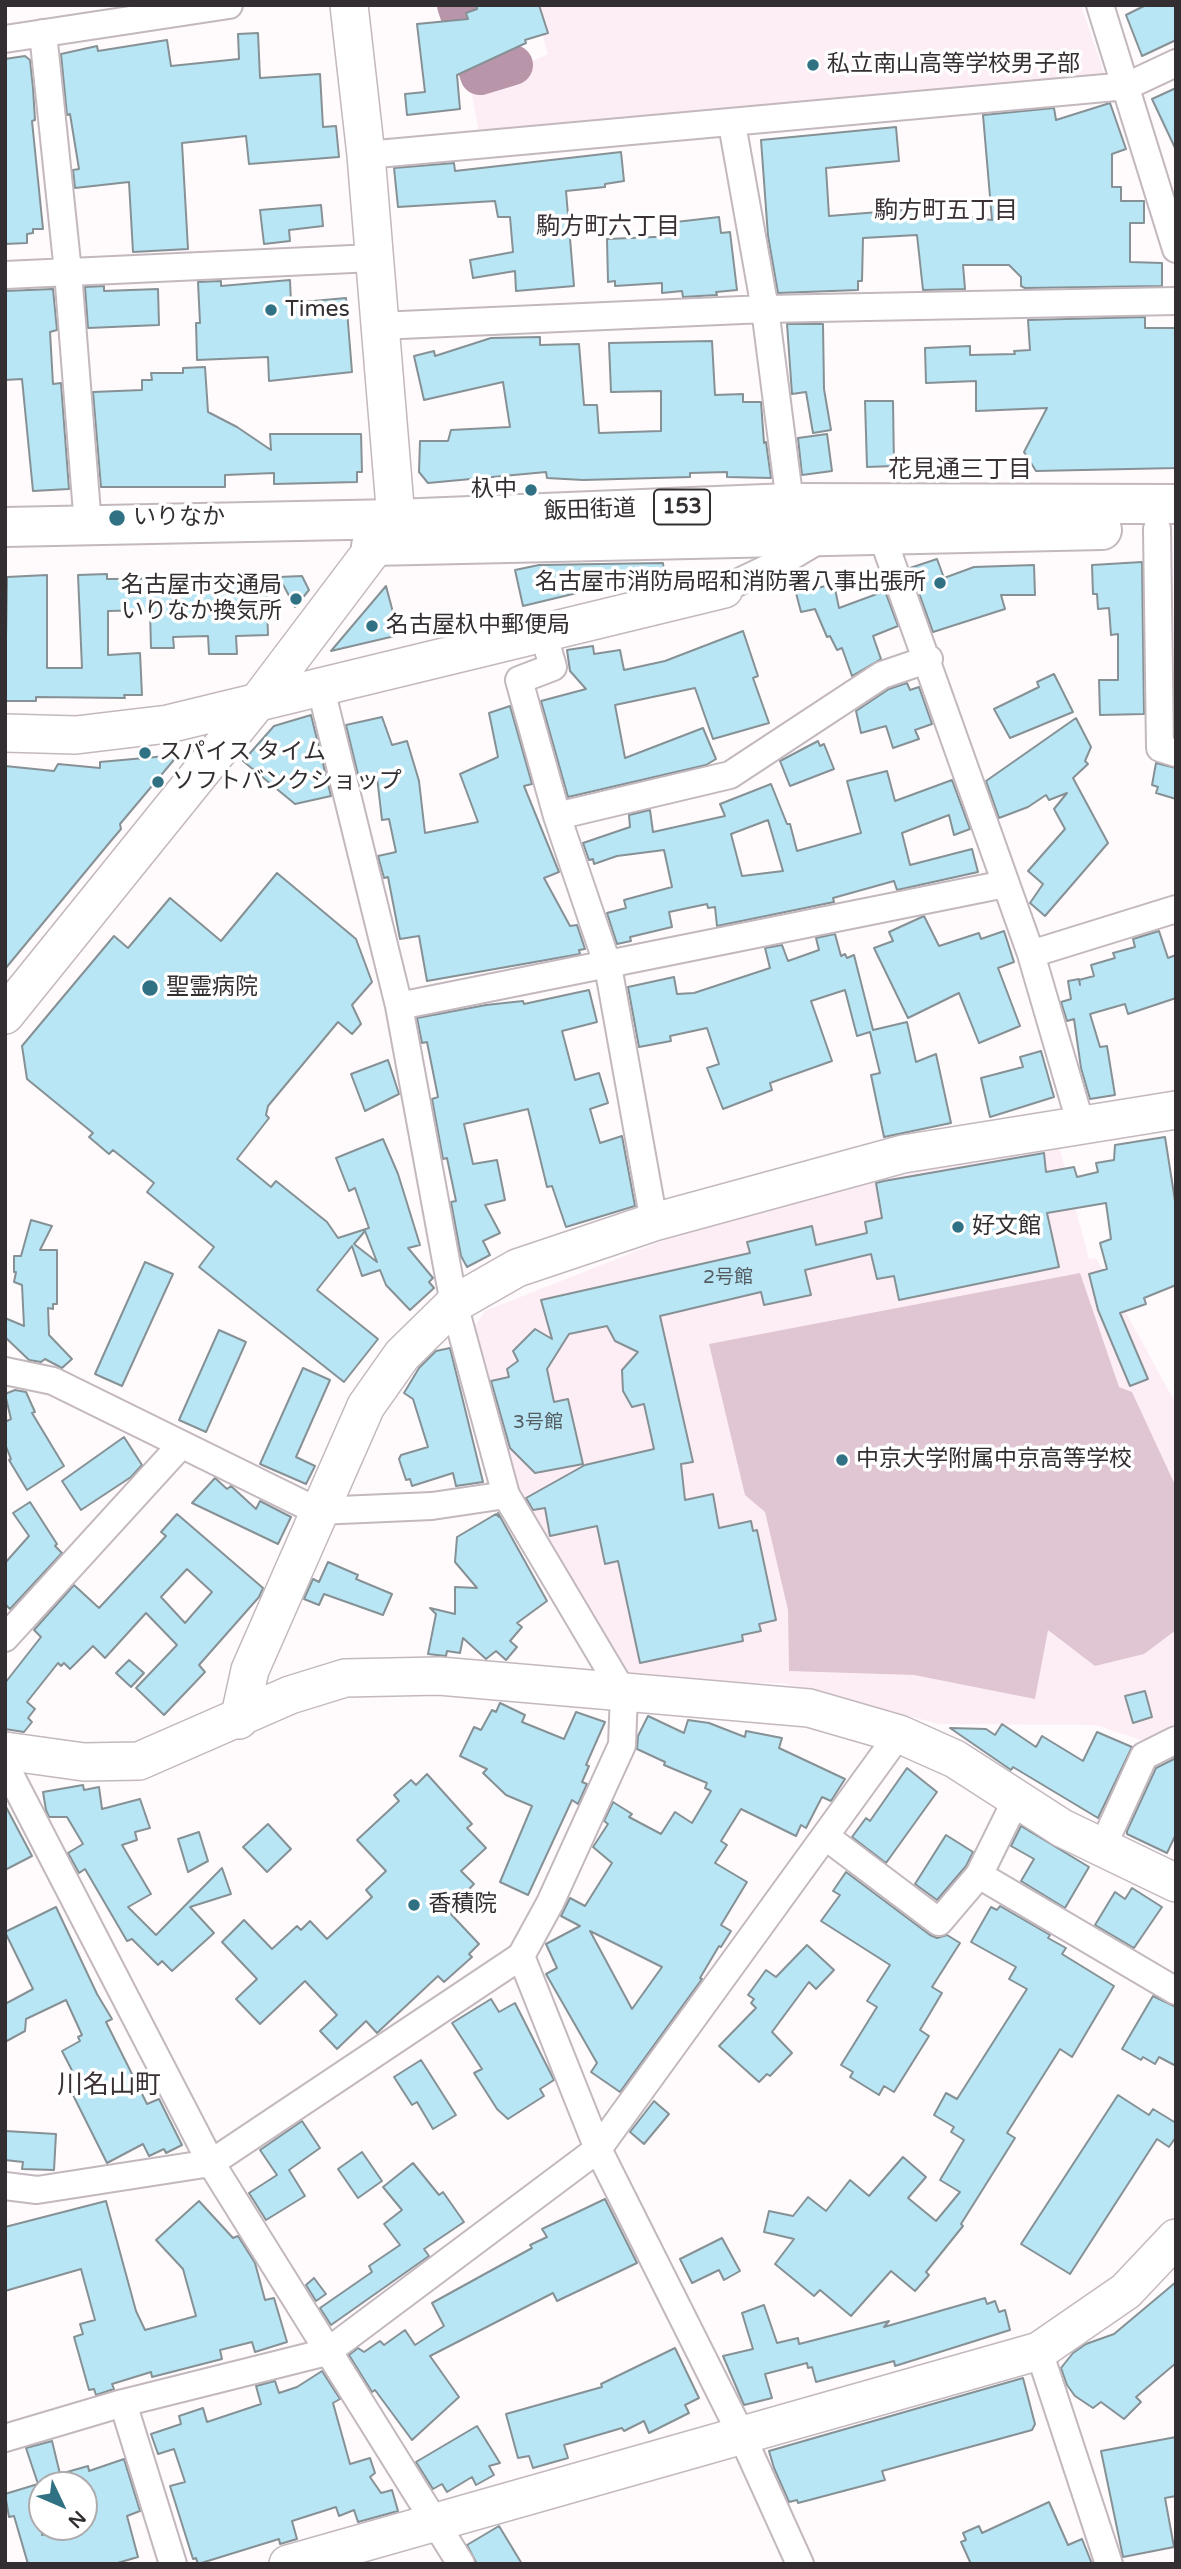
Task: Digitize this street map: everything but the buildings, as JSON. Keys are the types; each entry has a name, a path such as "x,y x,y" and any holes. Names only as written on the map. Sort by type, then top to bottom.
{"highway":[{"name":"飯田街道","path":"5,548 385,533 790,503 1169,521"},
{"name":"飯田街道","path":"5,527 88,526 737,537 1169,521"}],"street":[{"path":"5,39 229,5"},
{"path":"5,1015 260,699 385,533 374,258 366,155 349,5"},
{"path":"1100,5 1176,249"},
{"path":"43,33 68,272 88,526"},
{"path":"366,155 732,124 1127,86 1176,63"},
{"path":"732,124 765,309 790,503"},
{"path":"5,275 374,258"},
{"path":"378,326 765,309 1176,301"},
{"path":"1169,521 1160,748 1176,753"},
{"path":"881,533 929,659 1031,954 1081,1125"},
{"path":"5,733 76,735 168,724 260,699 724,589 785,560 827,535"},
{"path":"724,589 738,568 737,537"},
{"path":"543,632 553,667 519,680 557,817 608,966 654,1222"},
{"path":"557,817 730,775 881,675 929,659"},
{"path":"5,2186 37,2190 211,2163 521,1956 550,1903 622,1745 624,1694 506,1495 454,1304 399,1006 320,685"},
{"path":"399,1006 1005,884"},
{"path":"1031,954 1176,909"},
{"path":"239,1720 250,1670 317,1511 366,1406 402,1355 454,1304 517,1268 654,1222 903,1154 1176,1110"},
{"path":"5,1371 53,1381 317,1511 432,1506 506,1495"},
{"path":"5,1638 181,1445"},
{"path":"5,1751 84,1762 139,1761 239,1720 290,1695 345,1678 439,1676 809,1708 899,1734 955,1759 1016,1800 1102,1848 1176,1882"},
{"path":"5,2438 123,2403 327,2352 598,2149 899,1734"},
{"path":"1102,1848 1144,1756 1176,1740"},
{"path":"5,1765 211,2163 461,2564"},
{"path":"825,1836 939,1922 979,1875 1016,1800"},
{"path":"979,1875 1176,1991"},
{"path":"521,1956 598,2149 741,2434 800,2564"},
{"path":"288,2564 1039,2351 1126,2291 1176,2238"},
{"path":"1039,2351 1109,2564"},
{"path":"123,2403 173,2564"}],"shaded area":[{"name":"私立南山高等学校男子部","path":"534,5 1081,5 1105,76 479,133 471,90 548,54"},
{"name":"中京大学附属中京高等学校","path":"1057,1139 1089,1259 1096,1258 1176,1404 1176,1728 1147,1742 1096,1725 939,1724 782,1683 633,1682 524,1516 473,1329 485,1311 682,1233 868,1183"},
{"path":"1080,1273 1119,1387 1132,1392 1176,1487 1176,1630 1144,1654 1095,1666 1048,1630 1035,1699 914,1675 789,1671 788,1610 765,1512 745,1495 709,1344"}],"waterway":[{"path":"457,5 480,75 513,65"}],"place":[{"name":"私立南山高等学校男子部","path":"813,65"},
{"name":"Times","path":"271,310"},
{"name":"杁中","path":"531,490"},
{"name":"いりなか","path":"117,518"},
{"name":"名古屋市消防局昭和消防署八事出張所","path":"940,583"},
{"name":"名古屋市交通局 いりなか換気所","path":"296,599"},
{"name":"名古屋杁中郵便局","path":"372,626"},
{"name":"スパイス タイム","path":"145,753"},
{"name":"ソフトバンクショップ","path":"158,782"},
{"name":"聖霊病院","path":"150,988"},
{"name":"好文館","path":"958,1227"},
{"name":"中京大学附属中京高等学校","path":"842,1460"},
{"name":"香積院","path":"414,1905"}],"district":[{"name":"駒方町五丁目","path":"946,212"},
{"name":"駒方町六丁目","path":"608,228"},
{"name":"花見通三丁目","path":"960,471"},
{"name":"川名山町","path":"109,2086"}]}
